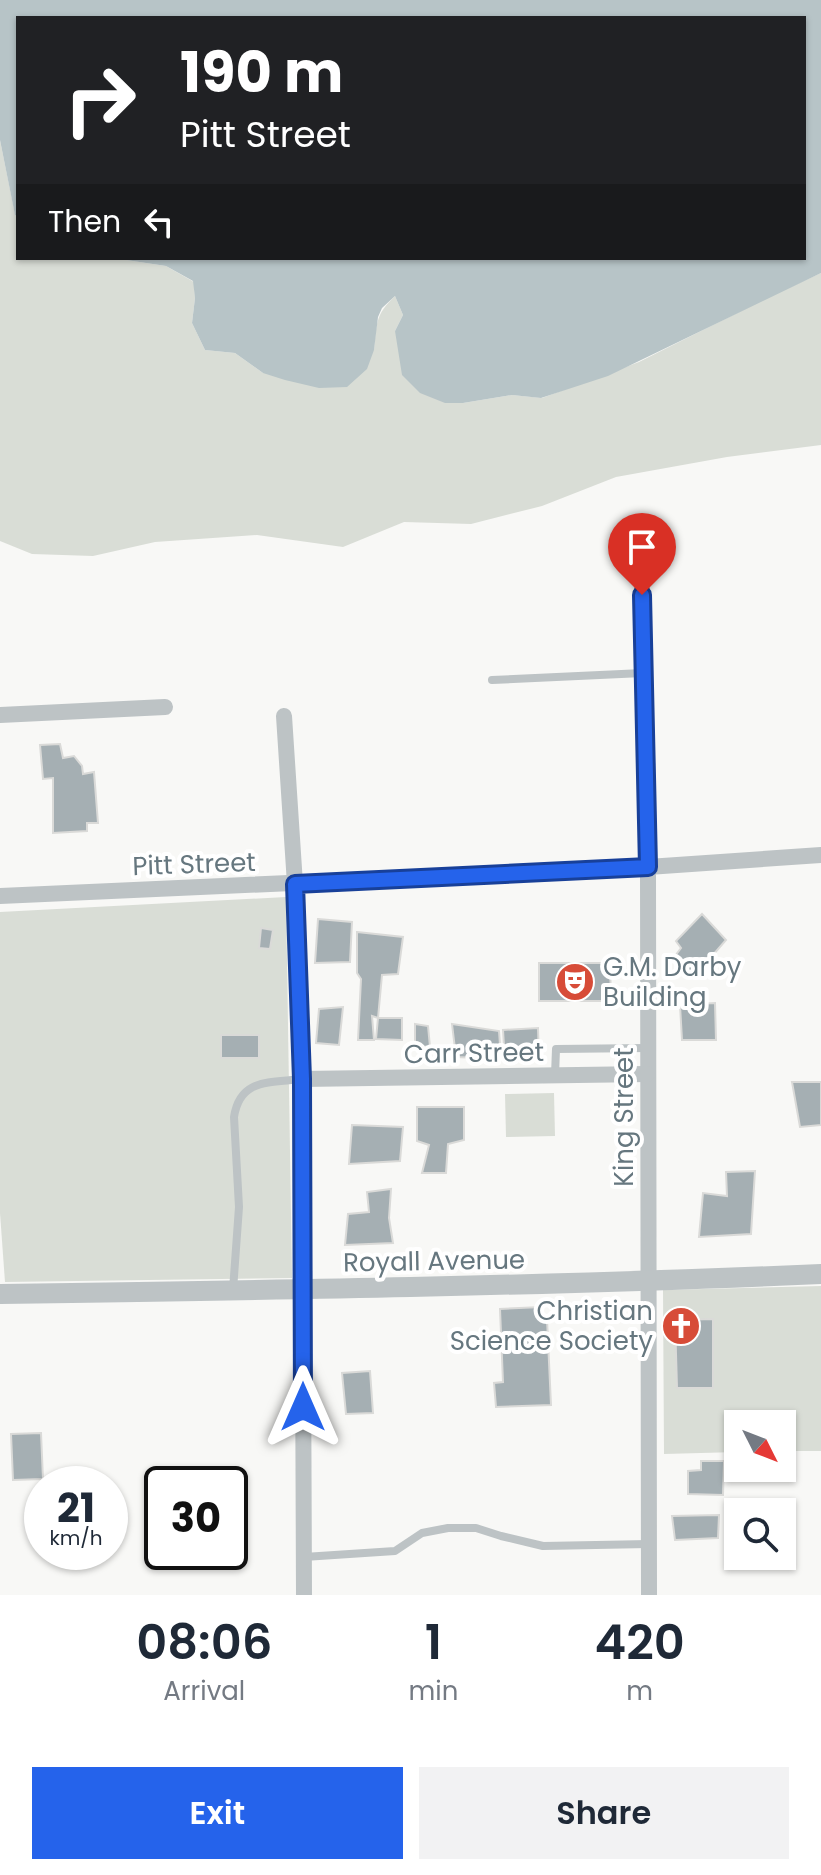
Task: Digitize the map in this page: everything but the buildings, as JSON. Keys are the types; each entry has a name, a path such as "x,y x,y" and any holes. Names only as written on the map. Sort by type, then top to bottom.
{"street":[{"name":"King Street","path":"641,542 648,867 649,1595"},
{"path":"0,715 165,707"},
{"path":"284,716 295,884 302,1079 304,1595"},
{"name":"Pitt Street","path":"0,896 648,867 821,855"},
{"name":"Carr Street","path":"302,1079 647,1074"},
{"name":"Royall Avenue","path":"0,1294 648,1282 821,1274"}],"lane":[{"path":"492,680 644,673"},
{"path":"555,1075 556,1049 647,1048"},
{"path":"232,1291 239,1207 236,1106 241,1095 259,1083 302,1079"},
{"path":"304,1557 395,1551 422,1533 448,1528 476,1528 543,1546 649,1544"}],"shaded area":[{"path":"0,0 821,0 821,273 608,376 541,398 512,395 445,403 420,393 402,375 395,331 403,315 395,296 382,308 378,317 374,350 367,369 347,387 319,388 263,373 235,353 205,350 192,323 195,298 193,281 166,266 126,260 806,260 806,16 16,16 16,215 0,140"},
{"path":"0,140 16,215 16,260 126,260 166,266 194,282 192,323 205,350 235,353 263,373 374,350 378,320 395,296 403,315 395,331 463,403 512,395 542,398 639,362 821,273 821,445 727,457 616,477 542,506 471,524 404,522 343,547 257,535 155,542 93,556 32,554 0,541"},
{"path":"286,897 292,1278 5,1282 0,1213 0,912"},
{"path":"554,1093 555,1136 506,1137 505,1094"},
{"path":"821,1286 821,1451 796,1451 796,1410 724,1410 724,1452 664,1454 663,1290"}],"place":[{"name":"G.M. Darby Building","path":"575,982"},
{"name":"Christian Science Society","path":"681,1326"}],"route":[{"path":"303,1407 302,1079 295,884 648,867 642,595"}]}
